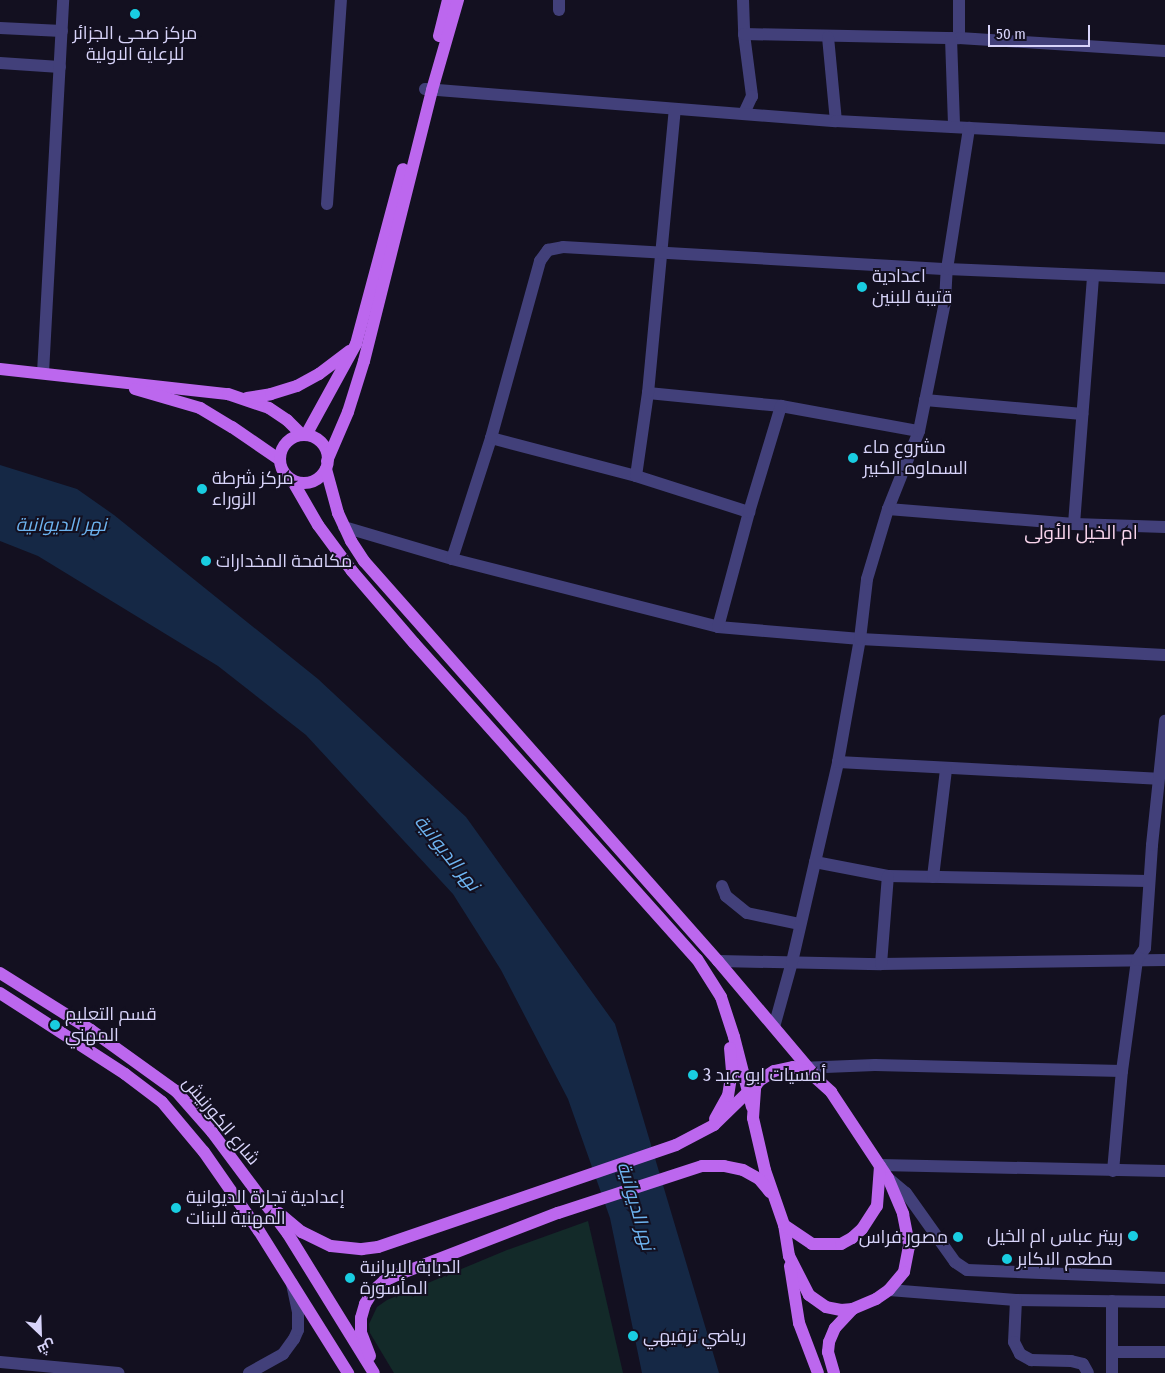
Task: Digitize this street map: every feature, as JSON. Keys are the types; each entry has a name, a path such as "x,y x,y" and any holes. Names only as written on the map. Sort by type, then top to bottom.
{"main road":[{"path":"292,480 308,482 315,480 326,465 348,412 361,369 448,0"},
{"path":"458,0 428,90 356,344 304,436 288,441 281,453 282,468 292,480 318,525 352,571 414,644 697,958 720,997 748,1092 765,1170 784,1225 799,1323 818,1373"},
{"path":"244,398 284,391 309,380 339,360 356,344"},
{"path":"0,369 104,379 244,398 279,413 304,436 319,441 327,454 326,465 333,498 344,527 364,562 718,961 774,1027 808,1071 831,1092 888,1178 898,1200 909,1246 904,1272 889,1290 876,1299 853,1309 835,1328 829,1342 828,1352 834,1373"},
{"path":"104,379 200,408 251,439 280,460"},
{"name":"شارع الكورنيش","path":"0,973 84,1025 176,1091 212,1132 288,1234 375,1373"},
{"name":"شارع الكورنيش","path":"0,993 125,1074 162,1102 204,1152 260,1231 348,1373"},
{"path":"708,1128 721,1111 728,1096 732,1071 730,1039 720,997"},
{"path":"264,1200 286,1220 316,1240 331,1246 362,1249 393,1242 676,1145 708,1128 728,1113 758,1081 782,1068 808,1071"},
{"path":"752,1108 754,1087 758,1081"},
{"path":"784,1225 812,1244 820,1246 841,1244 852,1238 862,1229 877,1206 880,1165"},
{"path":"375,1373 361,1333 361,1318 365,1304 373,1291 384,1281 558,1212 702,1166 724,1166 743,1170 759,1180 770,1192 778,1208"},
{"path":"789,1256 801,1281 815,1301 830,1309 853,1309"}],"street":[{"path":"43,373 63,0"},
{"path":"327,204 341,0"},
{"path":"743,0 744,34 752,96 744,113"},
{"path":"954,126 955,38 959,0"},
{"path":"0,28 62,31"},
{"path":"744,34 955,38 1165,51"},
{"path":"828,37 836,121"},
{"path":"0,63 60,67"},
{"path":"428,90 836,121 1165,138"},
{"path":"636,476 648,393 676,109"},
{"path":"774,1027 792,962 799,924 838,762 860,638 867,579 888,508 919,431 945,302 947,269 969,128"},
{"path":"452,559 491,438 540,262 548,250 563,247 947,269 1165,278"},
{"path":"1074,524 1093,276"},
{"path":"648,393 781,406 919,431"},
{"path":"925,400 1082,414"},
{"path":"718,627 749,512 781,406"},
{"path":"491,438 636,476 749,512"},
{"path":"888,508 1074,524 1165,528"},
{"path":"344,527 452,559 718,627 860,638 1165,655"},
{"path":"1113,1171 1122,1071 1137,960 1145,948 1149,881 1159,845 1158,779 1165,721"},
{"path":"838,762 946,770 1158,779"},
{"path":"933,877 946,770"},
{"path":"815,862 888,876 1149,881"},
{"path":"881,964 888,876"},
{"path":"722,886 726,896 747,913 799,924"},
{"path":"718,961 881,964 1165,960"},
{"path":"808,1071 875,1065 1122,1071"},
{"path":"880,1165 1165,1171"},
{"path":"888,1178 906,1193 955,1262 967,1270 1165,1278"},
{"path":"249,1373 283,1354 294,1339 298,1330 298,1312 292,1284"},
{"path":"889,1290 1016,1300 1165,1302"},
{"path":"1016,1300 1014,1342 1020,1354 1031,1360 1071,1361 1083,1364 1088,1373"},
{"path":"1112,1301 1112,1373"},
{"path":"1112,1352 1165,1352"},
{"path":"0,1362 118,1373"}],"green space":[{"path":"588,1221 623,1373 394,1373 370,1333 369,1324 377,1307 387,1300 507,1250"}],"water":[{"name":"نهر الديوانية","path":"0,465 77,489 114,515 318,679 466,817 615,1024 719,1373 642,1373 610,1218 568,1099 501,970 453,894 306,735 218,666 38,556 0,541"}],"place":[{"name":"مركز صحي الجزائر للرعاية الاولية","path":"135,14"},
{"name":"اعدادية قتيبة للبنين","path":"862,287"},
{"name":"مشروع ماء السماوه الكبير","path":"853,458"},
{"name":"مركز شرطة الزوراء","path":"202,489"},
{"name":"مكافحة المخدارات","path":"206,561"},
{"name":"قسم التعليم المهني","path":"55,1025"},
{"name":"أمسيات ابو عبد 3","path":"693,1075"},
{"name":"إعدادية تجارة الديوانية المهنية للبنات","path":"176,1208"},
{"name":"ربيتر عباس ام الخيل","path":"1133,1236"},
{"name":"مصور فراس","path":"958,1237"},
{"name":"مطعم الاكابر","path":"1007,1259"},
{"name":"الدبابة الايرانية المأسورة","path":"350,1278"},
{"name":"رياضي ترفيهي","path":"633,1336"}],"district":[{"name":"ام الخيل الأولى","path":"1081,533"}]}
